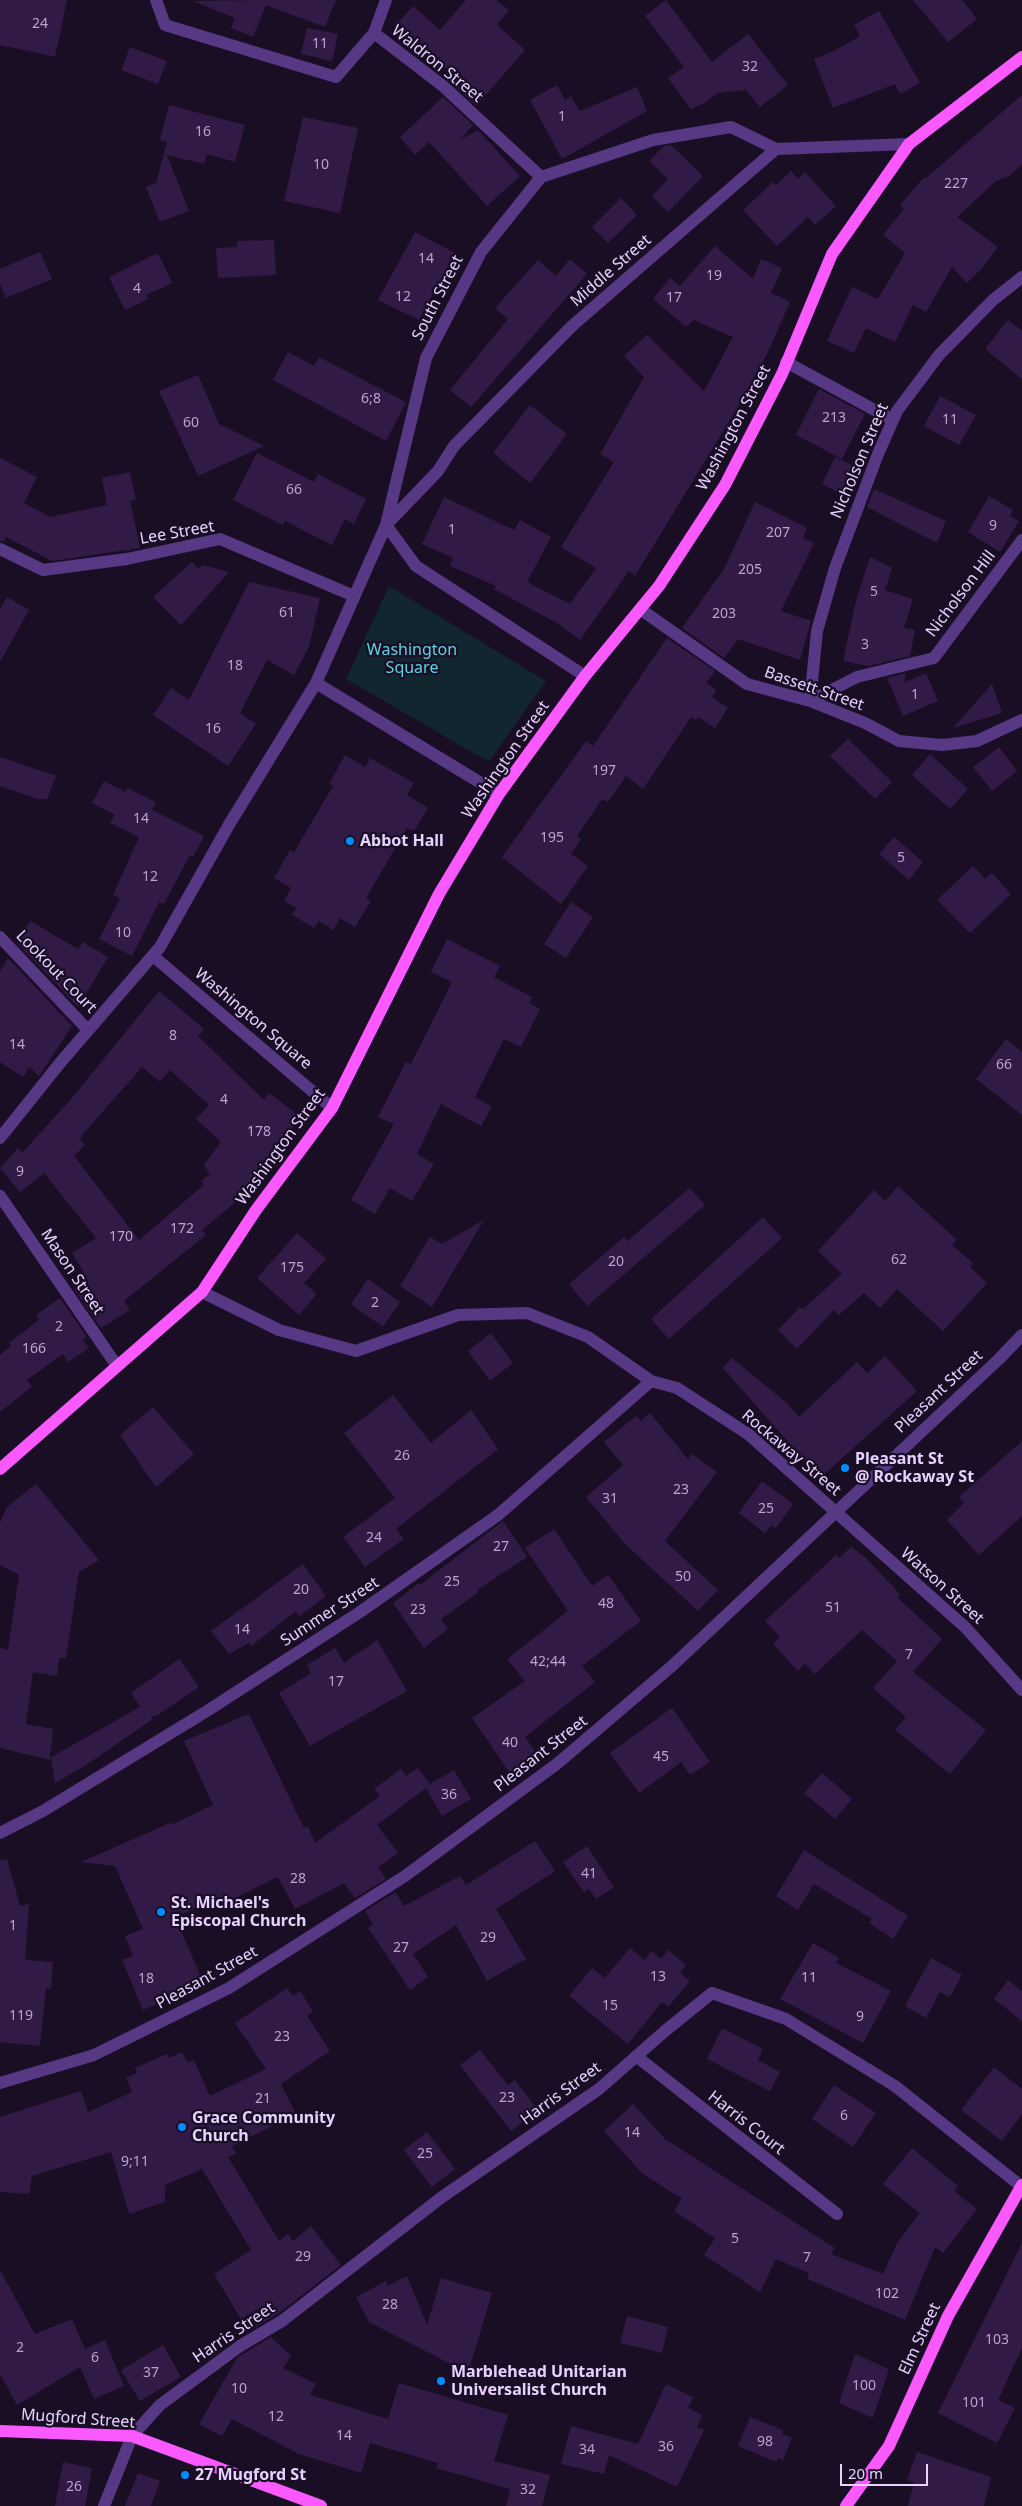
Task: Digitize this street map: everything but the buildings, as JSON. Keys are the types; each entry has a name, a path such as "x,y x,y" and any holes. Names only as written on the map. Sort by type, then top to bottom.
{"main road":[{"name":"Washington Street","path":"0,1469 202,1292 256,1210 332,1108 439,894 499,794 585,676 659,586 725,485 786,362 832,254 909,144 1022,57"},
{"name":"Elm Street","path":"846,2506 889,2446 948,2316 1022,2186"},
{"name":"Mugford Street","path":"0,2431 132,2436 321,2506"}],"street":[{"name":"Waldron Street","path":"156,0 164,25 336,77 374,34 443,86 541,177"},
{"path":"374,34 386,0"},
{"path":"541,177 653,140 730,127 776,149 909,144"},
{"name":"Middle Street","path":"386,525 438,471 454,446 572,326 776,149"},
{"name":"South Street","path":"316,683 386,525 426,358 480,252 541,177"},
{"name":"Nicholson Street","path":"810,701 817,632 836,568 878,454 893,420 939,355 993,300 1022,277"},
{"path":"786,362 893,420"},
{"path":"386,525 416,566 585,676"},
{"name":"Lee Street","path":"0,549 44,570 127,559 220,539 354,596"},
{"name":"Nicholson Hill","path":"810,701 857,677 934,658 1022,540"},
{"name":"Bassett Street","path":"640,609 747,684 810,701 865,723 899,741 942,745 977,741 1022,720"},
{"path":"0,1138 88,1030 160,947 230,823 316,683 499,794"},
{"name":"Lookout Court","path":"0,937 88,1030"},
{"name":"Washington Square","path":"152,956 332,1108"},
{"name":"Mason Street","path":"0,1196 117,1366"},
{"name":"Rockaway Street","path":"202,1292 279,1330 356,1350 458,1315 527,1314 588,1337 651,1381 677,1388 748,1434 835,1512"},
{"name":"Pleasant Street","path":"0,2083 94,2055 229,1988 405,1876 573,1750 672,1666 999,1359 1022,1334"},
{"name":"Summer Street","path":"0,1833 67,1796 207,1711 360,1612 498,1515 651,1381"},
{"name":"Watson Street","path":"835,1512 964,1627 1022,1690"},
{"name":"Harris Street","path":"132,2436 160,2405 240,2346 282,2321 442,2197 599,2089 712,1993 786,2019 886,2081 1022,2186"},
{"name":"Harris Court","path":"636,2056 837,2214"},
{"path":"104,2506 132,2436"}],"green space":[{"name":"Washington Square","path":"389,586 546,681 489,762 346,679"}],"place":[{"name":"Abbot Hall","path":"350,841"},
{"name":"Pleasant St @ Rockaway St","path":"845,1468"},
{"name":"St. Michael's Episcopal Church","path":"161,1912"},
{"name":"Grace Community Church","path":"182,2127"},
{"name":"Marblehead Unitarian Universalist Church","path":"441,2381"},
{"name":"27 Mugford St","path":"185,2475"}]}
